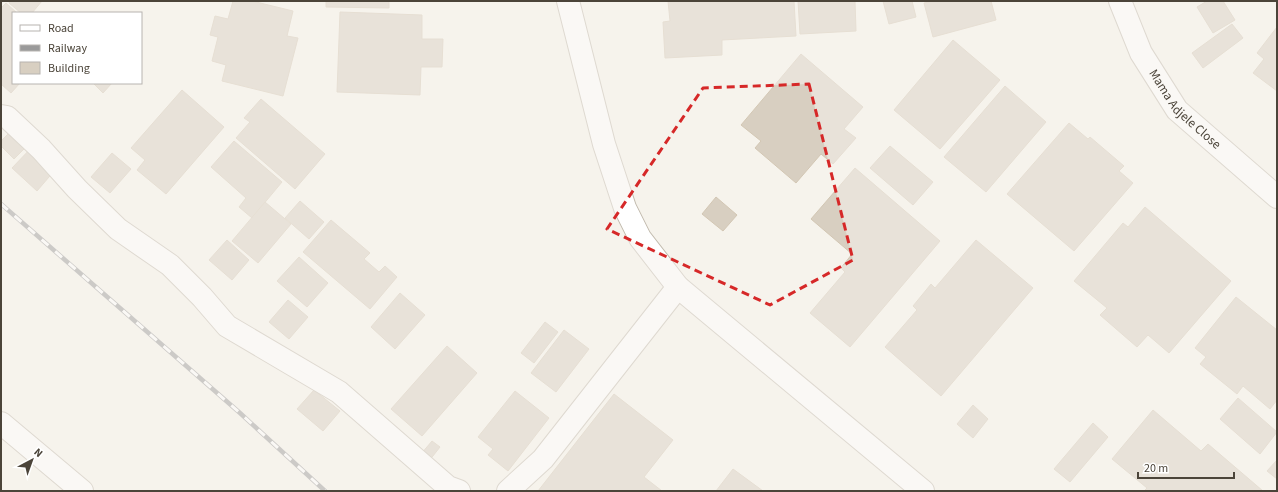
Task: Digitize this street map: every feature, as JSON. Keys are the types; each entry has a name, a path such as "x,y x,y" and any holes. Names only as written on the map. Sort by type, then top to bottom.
{"street":[{"path":"568,1 604,144 626,208 640,238 678,287 922,491"},
{"name":"Mama Adjele Close","path":"1120,1 1141,53 1177,110 1277,198"},
{"path":"1,116 7,117 41,149 77,189 118,229 170,265 202,297 227,326 339,392 448,487 459,491"},
{"path":"508,491 543,459 678,287"},
{"path":"1,423 82,491"}],"highlighted area":[{"path":"809,84 853,260 770,305 607,229 703,88"}],"building":[{"path":"10,1 42,1 33,12 20,12 9,3"},
{"path":"233,1 252,1 293,11 287,36 298,38 283,96 222,81 226,65 212,61 218,37 210,35 215,16 228,19"},
{"path":"326,1 389,1 389,8 326,7"},
{"path":"668,1 794,1 796,36 722,40 722,55 665,58 663,22 670,21"},
{"path":"798,1 855,1 856,31 800,34"},
{"path":"883,1 912,1 916,17 889,24"},
{"path":"933,1 991,1 996,20 933,37 924,3"},
{"path":"1207,1 1223,1 1235,20 1213,33 1197,7"},
{"path":"6,3 16,12 12,12 12,84 19,84 11,93 1,84 1,8"},
{"path":"340,12 422,15 422,39 443,39 442,67 421,67 420,95 337,92"},
{"path":"1232,24 1243,38 1203,68 1192,53"},
{"path":"1277,27 1277,91 1253,73 1264,59 1257,53"},
{"path":"953,40 1000,80 940,149 894,110"},
{"path":"801,54 863,107 844,129 856,138 833,164 821,154 796,183 755,148 761,141 741,125"},
{"path":"94,84 111,84 103,93"},
{"path":"1005,86 1046,122 986,192 944,157"},
{"path":"182,90 224,127 166,194 137,170 145,160 131,148"},
{"path":"261,99 325,154 295,189 236,138 250,122 244,118"},
{"path":"1069,123 1088,139 1090,137 1124,166 1119,171 1133,183 1074,251 1007,194"},
{"path":"9,133 25,148 14,159 1,146 1,141"},
{"path":"234,141 282,182 252,218 239,207 246,198 211,167"},
{"path":"34,145 55,170 37,191 12,168"},
{"path":"890,146 933,182 913,205 870,168"},
{"path":"112,153 131,169 110,193 91,177"},
{"path":"855,168 940,241 850,347 810,313 845,272 841,268 852,254 811,219"},
{"path":"716,197 737,215 723,231 702,214"},
{"path":"300,201 324,222 309,239 285,218"},
{"path":"265,202 291,224 258,263 232,241"},
{"path":"1145,207 1231,281 1169,353 1148,335 1137,347 1100,315 1107,308 1074,281 1123,223 1128,227"},
{"path":"331,220 370,253 364,259 379,272 385,266 397,277 370,309 303,252"},
{"path":"227,240 249,260 232,280 209,260"},
{"path":"976,240 1033,288 941,396 885,347 917,310 913,306 931,284 935,288"},
{"path":"299,257 328,283 307,307 277,281"},
{"path":"400,293 425,315 395,349 371,327"},
{"path":"1236,297 1277,330 1277,400 1270,409 1243,386 1237,394 1200,364 1206,357 1195,348"},
{"path":"288,300 308,317 289,339 269,322"},
{"path":"545,322 558,332 534,363 521,353"},
{"path":"564,330 589,349 556,392 531,373"},
{"path":"447,346 477,373 422,436 391,409"},
{"path":"314,390 340,411 323,431 297,409"},
{"path":"515,391 549,418 508,471 488,455 493,449 478,437"},
{"path":"614,394 673,440 644,477 662,491 538,491"},
{"path":"1238,398 1277,432 1260,454 1220,419"},
{"path":"973,405 988,419 973,438 957,424"},
{"path":"1153,410 1201,451 1208,444 1263,491 1144,491 1147,488 1112,459"},
{"path":"1093,423 1108,437 1070,482 1054,469"},
{"path":"432,441 440,447 429,461 421,454"},
{"path":"1277,460 1277,479 1267,471"},
{"path":"733,469 763,491 716,491"}],"railway":[{"path":"1,204 240,413 325,491"}]}
